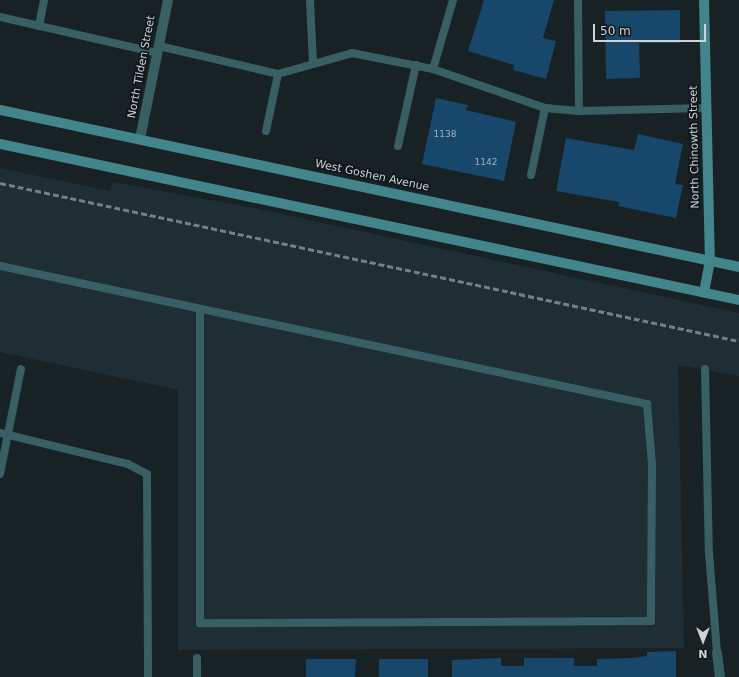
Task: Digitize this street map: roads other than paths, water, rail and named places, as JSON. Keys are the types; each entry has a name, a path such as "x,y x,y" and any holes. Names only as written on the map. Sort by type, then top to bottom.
{"main road":[{"name":"North Chinowth Street","path":"704,0 710,261 704,292"},
{"name":"West Goshen Avenue","path":"0,110 739,267"},
{"path":"0,144 739,300"}],"street":[{"name":"North Tilden Street","path":"140,139 168,0"},
{"path":"717,653 720,677"}],"lane":[{"path":"39,26 44,0"},
{"path":"310,0 313,64"},
{"path":"433,69 453,0"},
{"path":"578,0 578,111"},
{"path":"0,17 278,74 352,52 433,69 545,108 578,111 706,108"},
{"path":"398,146 416,65"},
{"path":"266,131 278,74"},
{"path":"531,175 545,108"},
{"path":"0,266 200,310 647,404 652,465 651,621 200,623 200,310"},
{"path":"0,474 3,434 21,369"},
{"path":"705,369 709,553 717,653"},
{"path":"3,434 128,464 147,474 148,677"},
{"path":"197,658 197,677"}],"railway":[{"path":"0,183 739,341"}]}
